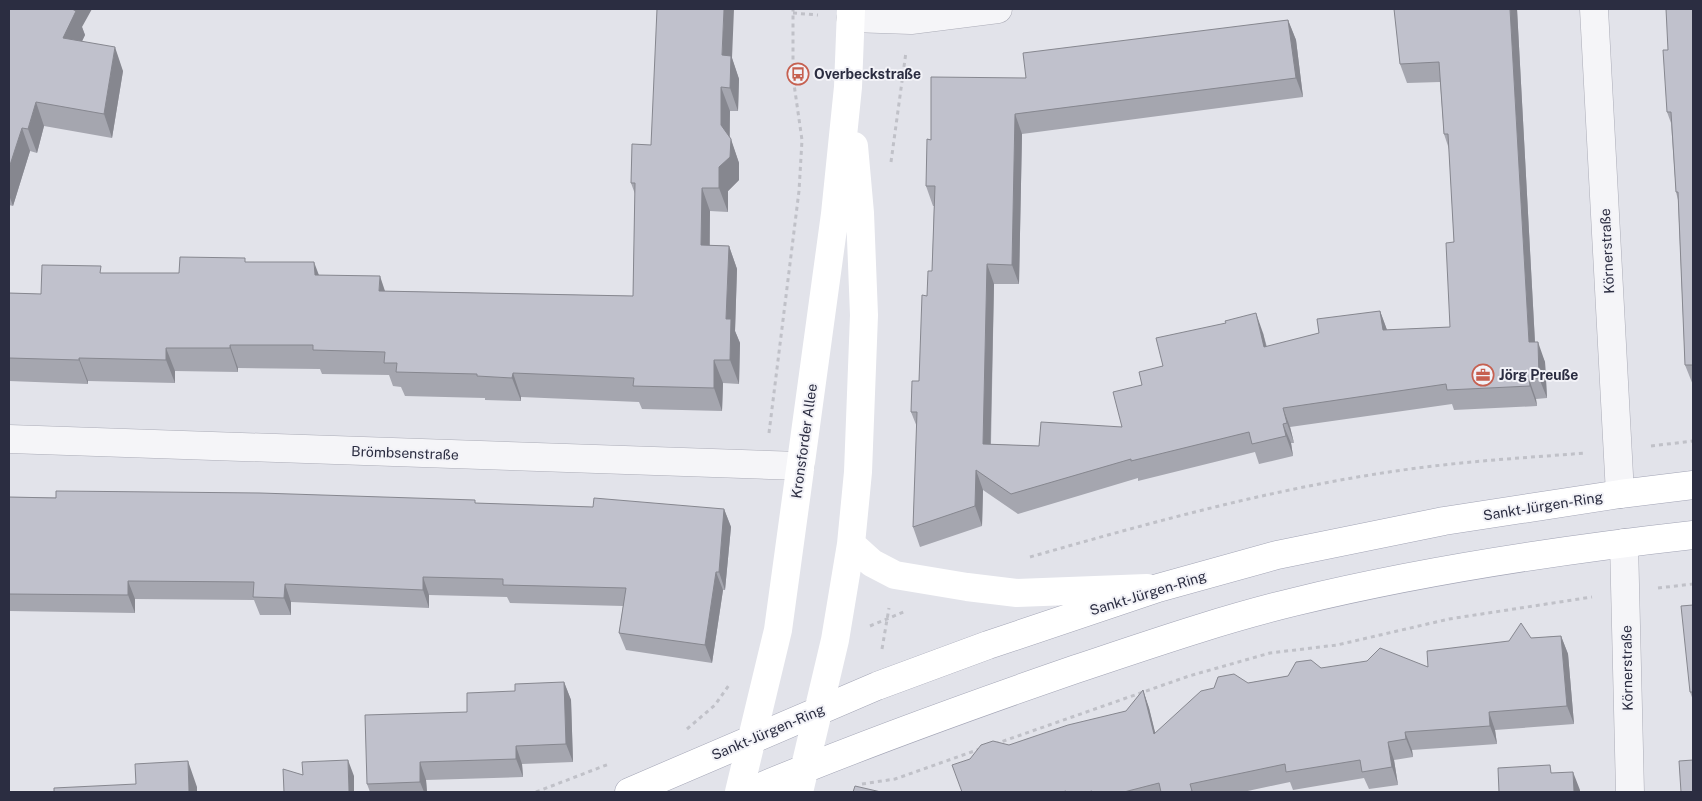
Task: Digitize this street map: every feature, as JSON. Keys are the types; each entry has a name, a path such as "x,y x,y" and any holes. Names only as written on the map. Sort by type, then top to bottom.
{"main road":[{"name":"Kronsforder Allee","path":"739,792 778,630 834,214 848,87 851,13"},
{"name":"Kronsforder Allee","path":"802,780 836,640 851,544 858,472 864,316 860,213 848,87"},
{"name":"Sankt-Jürgen-Ring","path":"629,792 819,710 979,648 1158,588 1277,555 1444,521 1620,494 1693,486"},
{"path":"748,792 802,780 1020,688 1175,636 1284,605 1448,570 1624,543 1693,535"},
{"path":"851,544 872,564 895,575 967,587 1017,593 1158,588"}],"street":[{"path":"851,13 911,20 998,9"},
{"name":"Körnerstraße","path":"1594,9 1620,494"},
{"name":"Brömbsenstraße","path":"9,440 800,466"},
{"name":"Körnerstraße","path":"1624,543 1630,792"}],"path":[{"path":"768,465 770,417 799,191 802,140 792,76 793,9"},
{"path":"1024,559 1139,526 1272,494 1434,466 1618,450 1693,441"},
{"path":"859,785 895,779 1189,676 1270,653 1337,645 1449,619 1625,592 1693,584"},
{"path":"685,731 715,705 732,680"}],"building":[{"path":"9,9 72,9 76,11 63,38 115,47 104,114 36,102 28,129 22,128 9,168"},
{"path":"657,9 724,9 722,55 731,56 730,88 721,87 721,125 731,139 730,157 719,167 719,188 702,188 701,245 729,246 726,319 731,319 730,360 714,360 714,388 633,386 634,378 513,373 512,378 477,376 477,374 396,372 397,363 384,363 385,352 313,350 313,345 230,345 230,348 166,348 166,360 9,358 9,293 41,294 42,265 101,266 100,273 179,273 180,257 245,258 245,262 314,262 315,275 380,276 379,291 633,296 635,183 631,183 632,144 651,145"},
{"path":"1394,9 1510,9 1529,342 1538,342 1539,378 1529,379 1530,386 1447,390 1446,384 1283,408 1287,423 1283,424 1286,436 1252,444 1249,432 1131,461 1131,459 1011,494 976,470 975,506 913,527 917,412 911,412 912,381 919,381 922,295 927,296 928,271 932,271 935,186 926,186 927,139 931,140 931,77 1026,78 1023,53 1288,20 1296,78 1015,114 1012,265 987,264 983,444 1039,446 1041,422 1122,427 1113,392 1142,385 1139,372 1163,366 1156,338 1226,323 1225,321 1256,313 1264,347 1319,333 1317,319 1380,311 1383,330 1450,327 1446,243 1454,242 1448,134 1444,134 1439,62 1400,64"},
{"path":"1666,9 1693,9 1693,365 1685,365 1678,192 1676,192 1671,112 1667,112 1663,50 1668,50"},
{"path":"56,491 260,493 475,500 475,503 593,507 594,498 724,509 719,572 716,572 705,645 619,633 626,588 503,585 503,579 423,577 423,590 285,584 284,598 253,597 254,582 128,581 128,595 9,594 9,497 56,498"},
{"path":"1693,605 1693,692 1690,692 1681,606"},
{"path":"1521,623 1531,638 1561,636 1567,706 1489,712 1490,726 1405,732 1406,739 1388,742 1392,767 1362,772 1360,760 1286,772 1285,764 1190,784 1192,791 1188,792 1161,792 1159,783 1124,792 962,792 952,765 970,759 981,745 993,741 1009,745 1068,725 1126,711 1143,690 1154,734 1201,691 1214,688 1218,677 1234,674 1248,683 1288,676 1296,662 1311,660 1321,668 1367,661 1380,648 1428,667 1427,651 1509,641"},
{"path":"564,682 566,744 516,746 516,759 420,762 420,782 367,784 365,715 467,712 467,693 515,691 515,684"},
{"path":"348,760 349,792 284,792 283,769 303,775 302,762"},
{"path":"1693,760 1693,792 1681,792 1679,761"},
{"path":"188,761 189,792 54,792 54,788 136,784 135,764"},
{"path":"1550,765 1551,773 1573,772 1574,792 1499,792 1498,768"},
{"path":"855,786 881,792 853,792"}],"place":[{"name":"Overbeckstraße","path":"798,74"},
{"name":"Jörg Preuße","path":"1483,375"}]}
